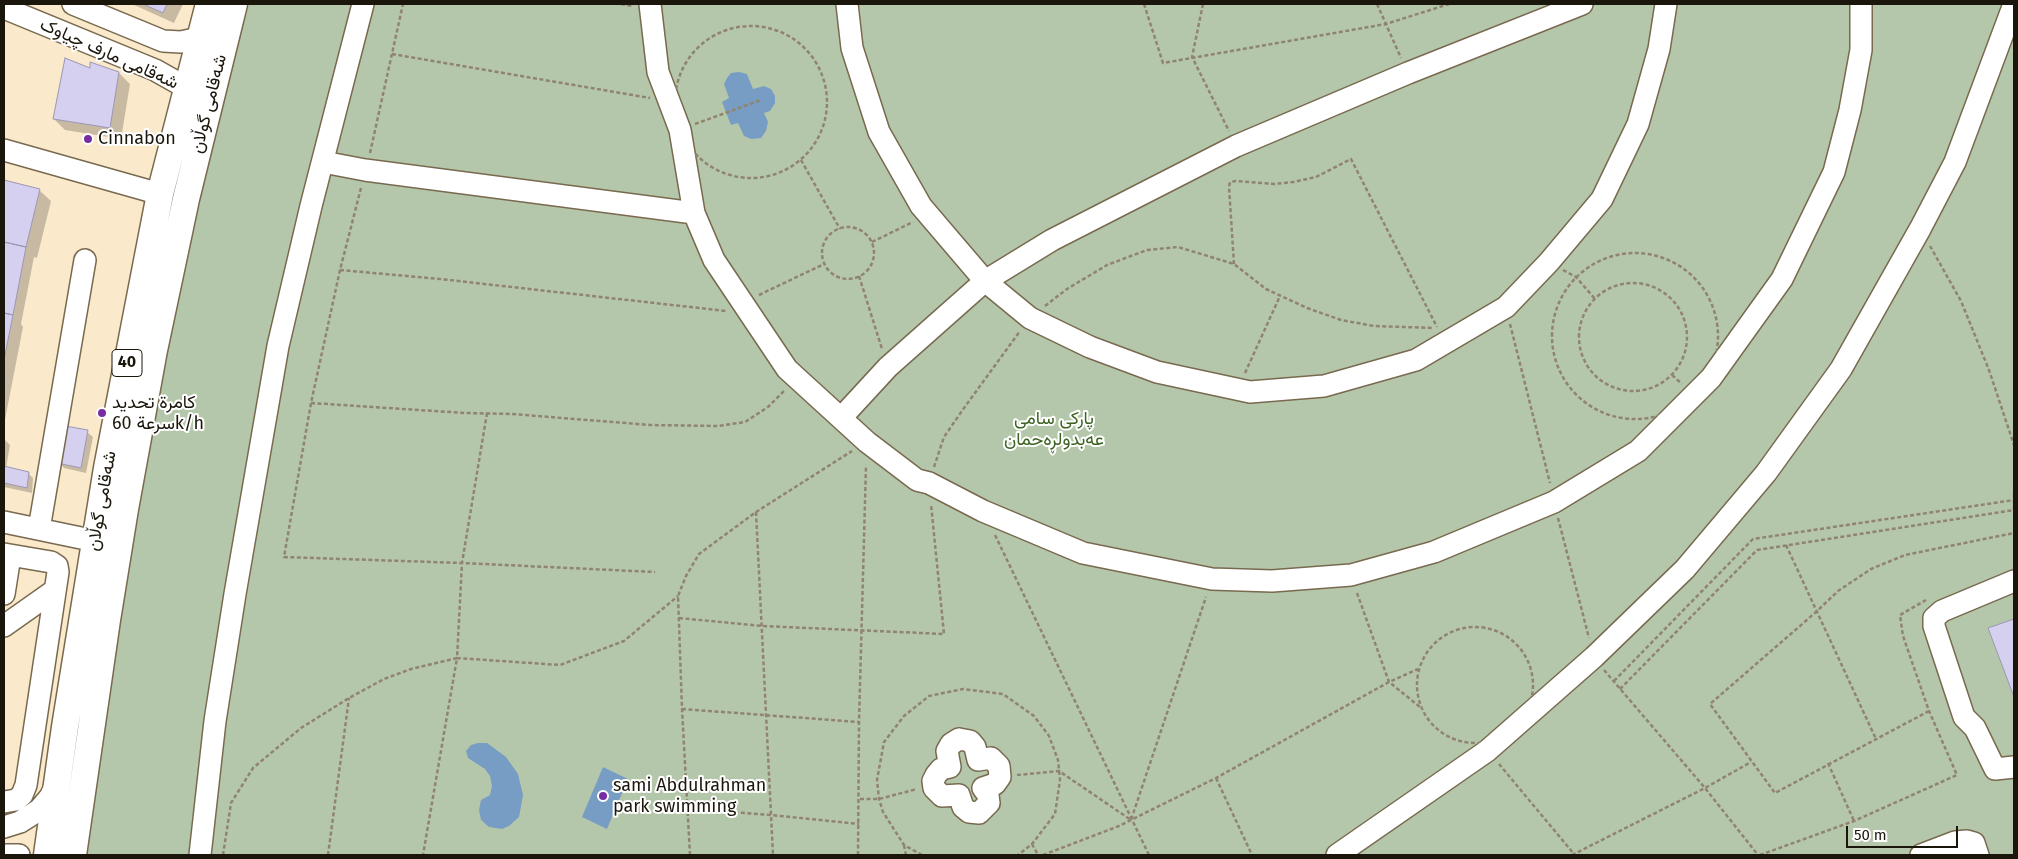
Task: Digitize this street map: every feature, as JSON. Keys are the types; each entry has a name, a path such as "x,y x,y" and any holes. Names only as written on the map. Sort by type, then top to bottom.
{"main road":[{"name":"شەقامی گوڵان","path":"47,855 65,727 107,468 160,194 209,4"},
{"name":"شەقامی گوڵان","path":"73,855 107,620 154,350 186,199 234,4"}],"street":[{"name":"شەقامی مارف چیاوک","path":"73,4 163,41 181,42 200,38"},
{"path":"200,855 216,712 278,346 363,4"},
{"path":"650,4 658,72 680,130 694,213 714,260 745,309 787,369 796,378 867,442 917,480 929,483 983,511 1083,553 1212,579 1272,581 1350,576 1434,552 1554,502 1638,451 1711,378 1782,279 1834,172 1850,110 1862,50 1862,4"},
{"path":"847,4 852,48 880,132 920,206 985,281 1030,318 1090,347 1158,372 1250,392 1324,386 1416,360 1506,307 1549,262 1602,199 1638,124 1659,50 1666,4"},
{"path":"842,418 888,367 985,281 1052,240 1236,146 1408,73 1582,4"},
{"path":"1336,855 1477,747 1513,729 1594,657 1685,570 1766,473 1840,369 1920,229 1955,162 2014,4"},
{"name":"شەقامی مارف چیاوک","path":"4,8 155,70 187,88"},
{"path":"4,150 160,194"},
{"path":"323,162 365,170 694,213"},
{"path":"39,529 85,260"},
{"path":"4,522 81,538"},
{"path":"4,594 7,555 50,562 57,566 58,572 26,785 22,795 16,800 4,802"},
{"path":"2014,581 1942,611 1934,618 1934,626 1964,717 1975,728 1995,769 2014,767"},
{"path":"4,626 55,590"},
{"path":"959,739 970,741 975,747 978,760 991,758 999,766 1000,777 995,784 983,788 988,795 989,803 979,813 970,812 963,807 959,795 942,796 934,788 933,781 941,769 950,767 947,751 950,744 959,739"},
{"path":"4,827 20,822 39,810 50,797 58,782"},
{"path":"1921,855 1957,849 1967,841 1974,843 1978,855"},
{"path":"6,855 19,855"}],"path":[{"path":"403,4 340,270 311,403 284,557 462,562 655,572"},
{"path":"1144,4 1163,63 1386,24 1449,4"},
{"path":"1203,4 1192,57 1236,146"},
{"path":"1377,4 1408,73"},
{"path":"756,26 781,32 803,46 818,66 826,91 826,116 817,140 801,160 780,172 756,178 732,176 710,166 692,150 680,130 674,105 676,88 689,57 708,39 731,28 756,26"},
{"path":"392,54 669,101"},
{"path":"680,130 760,100"},
{"path":"801,160 840,228"},
{"path":"1234,264 1228,187 1230,182 1274,184 1293,182 1316,177 1351,160 1437,328"},
{"path":"872,242 928,215"},
{"path":"840,228 855,228 868,236 872,242 874,258 866,272 859,276 843,278 829,270 824,264 823,247 832,232 840,228"},
{"path":"1920,229 1962,301 1989,370 2014,445"},
{"path":"679,618 762,626 944,634 929,483 944,437 1030,318 1067,289 1107,264 1147,250 1178,247 1234,264 1253,280 1280,296 1341,320 1374,326 1442,328"},
{"path":"1639,253 1656,256 1673,262 1687,272 1700,284 1709,298 1716,315 1718,332 1717,350 1713,366 1705,382 1694,395 1681,406 1667,413 1635,420 1618,418 1588,406 1565,382 1553,352 1551,336 1553,320 1565,290 1589,266 1622,254 1639,253"},
{"path":"1549,262 1576,278 1595,299"},
{"path":"340,270 745,309 824,264"},
{"path":"859,276 888,367"},
{"path":"1627,284 1651,287 1671,299 1684,319 1687,337 1684,354 1672,375 1654,387 1634,391 1613,387 1595,376 1584,358 1579,338 1583,317 1595,299 1610,289 1627,284"},
{"path":"1238,388 1280,296"},
{"path":"1506,307 1594,657 1706,788 1759,855 1854,821 1957,775 1930,710 1903,636 1900,615 1930,599"},
{"path":"311,403 486,413 650,426 718,426 745,422 768,407 796,378"},
{"path":"423,855 457,658 462,562 486,413"},
{"path":"690,855 678,596 686,576 699,554 756,512 867,442"},
{"path":"858,855 861,630 867,442"},
{"path":"1620,689 1757,550 1785,544 2014,511 2014,491"},
{"path":"1614,681 1753,539 2014,500"},
{"path":"983,511 1149,855"},
{"path":"756,512 773,855"},
{"path":"1930,710 1828,763 1775,794 1750,762 1710,704 1838,591 1871,569 1905,555 2014,533"},
{"path":"1785,544 1876,739"},
{"path":"1350,576 1389,682 1421,708 1432,725 1448,737 1477,747 1573,855 1706,788 1750,762"},
{"path":"1131,820 1212,579"},
{"path":"223,855 231,803 253,768 301,728 349,698 384,679 411,669 457,658 560,665 624,640 678,596"},
{"path":"1421,708 1416,689 1418,669 1427,651 1440,638 1458,629 1478,627 1498,631 1506,636 1514,642 1526,657 1532,676 1532,696 1525,714 1513,729 1499,738 1477,747"},
{"path":"1043,855 1131,820 1216,778 1389,682 1418,669"},
{"path":"328,855 349,698"},
{"path":"682,709 859,722"},
{"path":"1828,763 1854,821"},
{"path":"1000,777 1059,771 1131,820"},
{"path":"1216,778 1252,855"},
{"path":"860,799 879,799 934,785"},
{"path":"689,809 859,824"},
{"path":"1018,855 1032,844 1038,855"},
{"path":"904,845 906,855"}],"green space":[{"name":"پارکی سامی عەبدولڕەحمان","path":"249,4 2014,4 2014,855 74,855 107,620 216,120"}],"water":[{"path":"731,73 747,74 753,89 764,86 771,89 775,96 775,103 770,111 764,113 768,122 766,131 761,138 751,139 744,136 738,123 731,125 722,102 729,98 724,84 727,78"},
{"path":"487,743 506,757 518,774 523,795 519,817 509,826 502,829 489,827 481,820 479,810 481,800 490,795 492,786 490,776 485,769 468,758 466,751 471,745"},
{"path":"603,767 628,779 607,829 582,817"}],"building":[{"path":"143,4 167,4 163,13"},
{"path":"65,58 90,68 90,62 119,72 110,128 53,119"},
{"path":"4,180 40,189 26,247 4,242"},
{"path":"4,242 26,247 13,315 4,313"},
{"path":"4,313 13,315 4,360"},
{"path":"65,426 88,430 81,468 57,463"},
{"path":"4,466 29,472 27,488 4,483"},
{"path":"2014,619 2014,697 1988,628"}],"place":[{"name":"Cinnabon","path":"88,139"},
{"name":"كامرة تحديد سرعة 60k/h","path":"102,413"},
{"name":"sami Abdulrahman park swimming","path":"603,796"}]}
